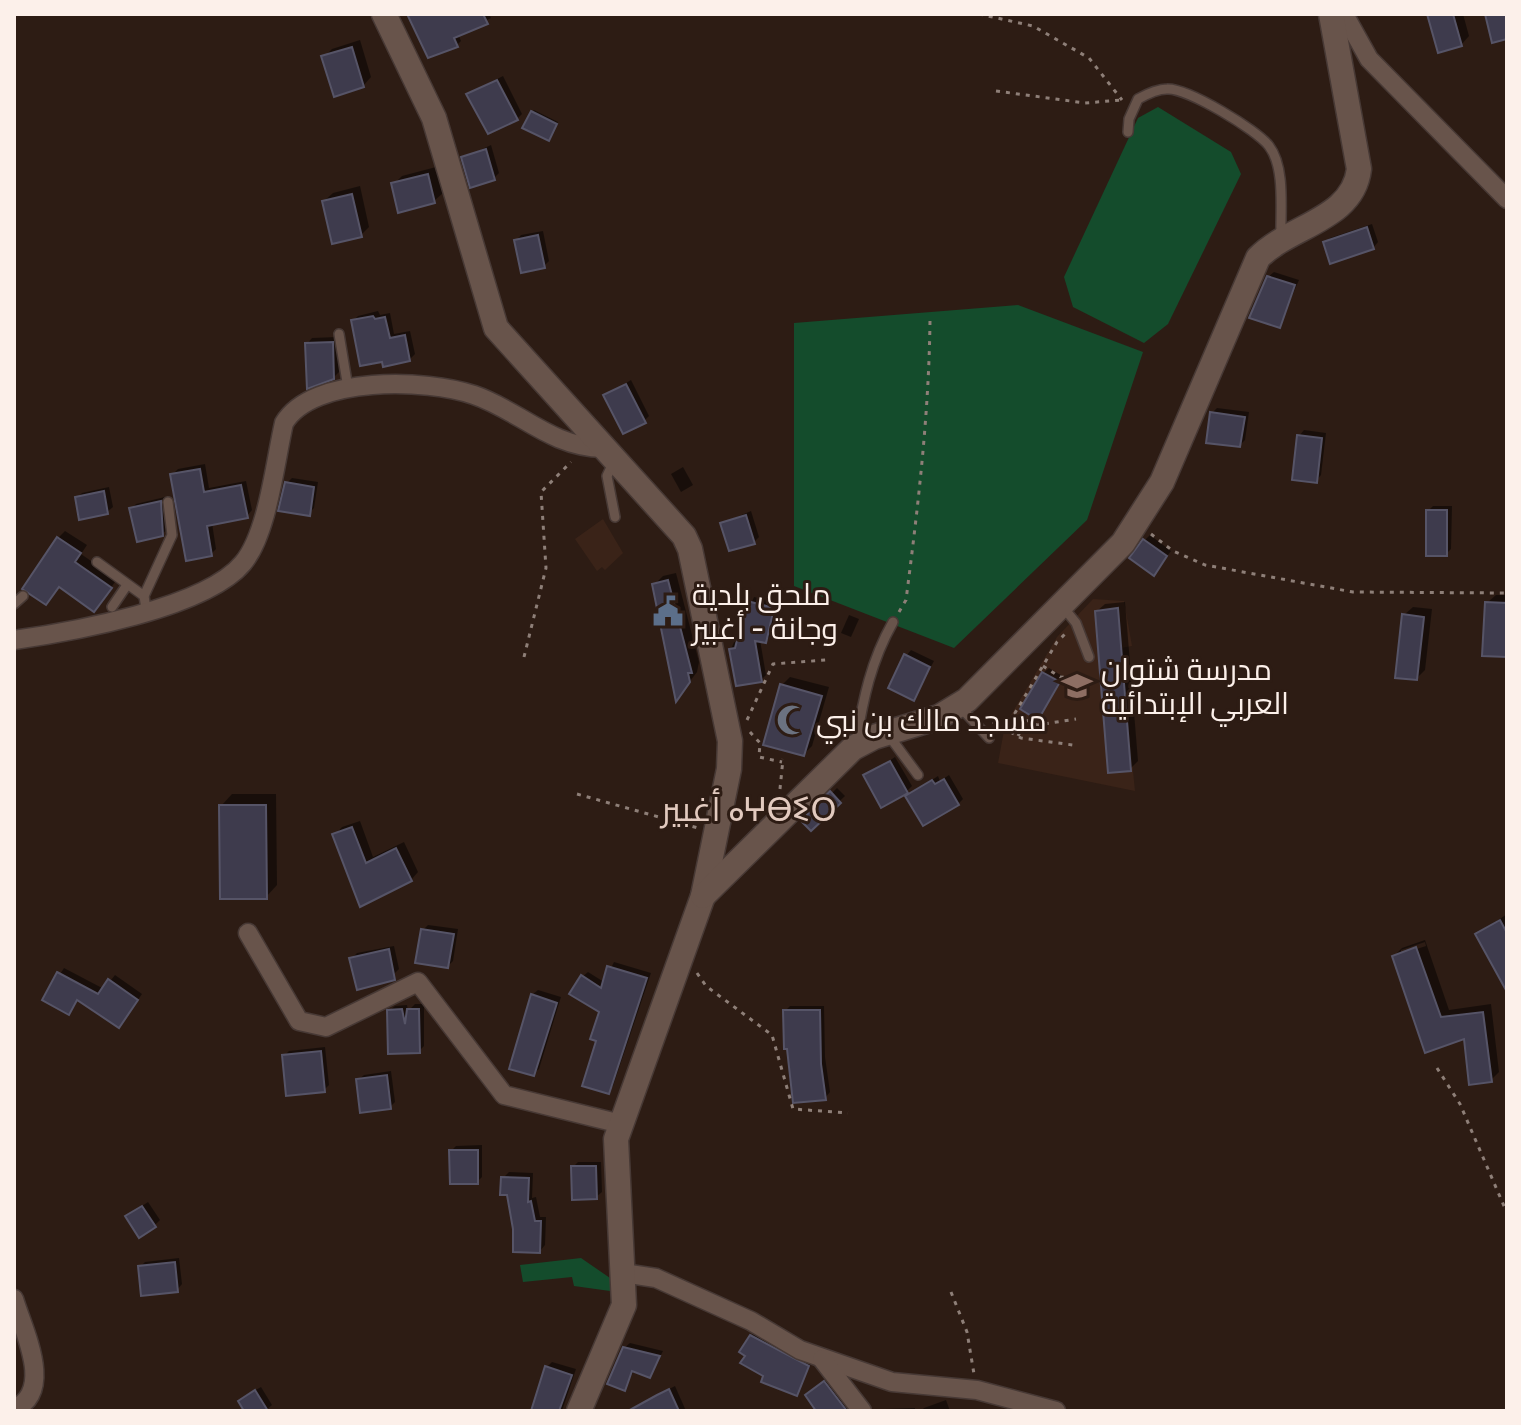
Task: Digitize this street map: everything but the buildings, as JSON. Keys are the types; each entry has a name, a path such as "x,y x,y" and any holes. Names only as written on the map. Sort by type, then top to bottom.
{"street":[{"path":"384,14 434,118 496,328 601,452 684,536 690,549 730,741 729,769 703,896 616,1139 624,1305 579,1411"},
{"path":"703,896 855,746 939,717 960,704 1070,615 1138,524 1162,482 1250,271 1267,249 1281,239 1344,205 1358,182 1359,169 1331,14"},
{"path":"1344,14 1369,59 1507,199"},
{"path":"15,641 214,584 243,564 262,520 284,423 301,404 348,388 416,383 475,395 514,417 601,452"},
{"path":"248,933 299,1021 326,1027 418,982 504,1095 621,1124"},
{"path":"623,1273 656,1278 820,1357 892,1382 977,1390 1056,1411"},
{"path":"14,1299 35,1367 34,1390 23,1405 14,1409"},
{"path":"820,1357 862,1411"}],"lane":[{"path":"1128,132 1138,99 1169,88 1195,96 1269,146 1277,165 1281,239"},
{"path":"339,334 348,388"},
{"path":"601,452 615,517"},
{"path":"97,562 127,585 145,606 172,535 168,502"},
{"path":"112,607 127,585"},
{"path":"14,604 23,596"},
{"path":"1070,615 1089,657"},
{"path":"855,746 866,681 875,653 893,622"},
{"path":"960,704 989,738"},
{"path":"886,733 918,775"}],"path":[{"path":"979,14 1033,26 1089,58 1122,100"},
{"path":"996,91 1085,103 1138,99"},
{"path":"893,622 906,600 917,516 929,383 930,320"},
{"path":"524,657 546,568 541,492 601,452"},
{"path":"1138,524 1173,551 1220,568 1353,592 1507,593"},
{"path":"1070,615 1015,713 1037,725 1076,719"},
{"path":"780,793 782,761 759,757 760,743 742,727 752,713 773,664 826,660"},
{"path":"1043,666 1060,677 1073,678"},
{"path":"960,704 1018,736 1073,745"},
{"path":"1018,736 1026,720"},
{"path":"577,794 717,834"},
{"path":"683,954 706,986 772,1035 793,1109 848,1113"},
{"path":"1437,1068 1460,1104 1507,1213"},
{"path":"951,1292 967,1332 977,1390"}],"shaded area":[{"path":"603,519 623,553 605,570 602,567 597,571 575,539"},
{"name":"مدرسة شتوان العربي الإبتدائية","path":"1093,599 1124,601 1132,646 1121,648 1135,791 998,763 1005,725 1057,637"}],"green space":[{"path":"1158,107 1231,152 1241,174 1168,324 1144,343 1073,307 1064,277 1138,118"},
{"path":"1018,305 1143,352 1087,520 954,648 794,586 794,323"},
{"path":"581,1258 610,1278 610,1291 574,1286 572,1277 523,1282 520,1265"}],"place":[{"name":"ملحق بلدية وجانة - أغبير","path":"668,611"},
{"name":"مدرسة شتوان العربي الإبتدائية","path":"1077,686"},
{"name":"مسجد مالك بن نبي","path":"792,720"}],"district":[{"name":"أغبير ⴰⵖⴱⵉⵔ","path":"749,809"}]}
